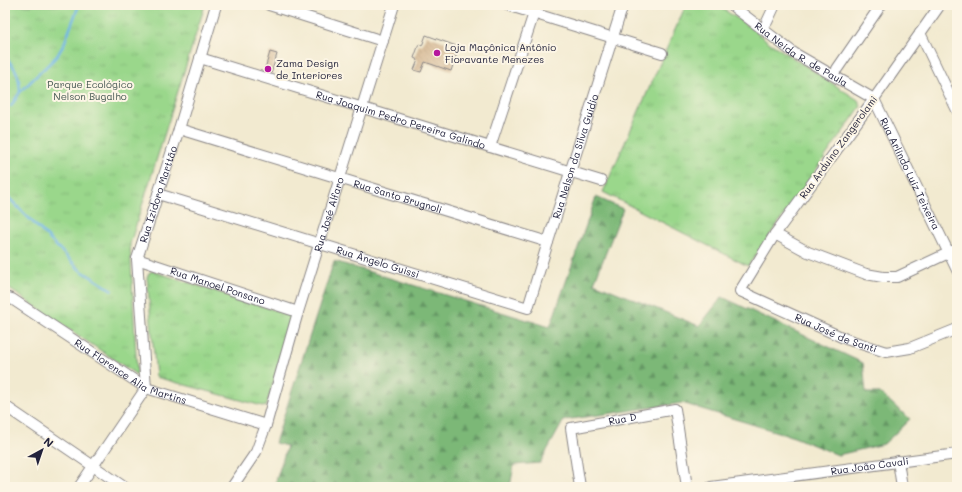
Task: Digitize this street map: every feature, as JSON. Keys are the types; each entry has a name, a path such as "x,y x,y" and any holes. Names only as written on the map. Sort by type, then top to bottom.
{"street":[{"name":"Rua Izidoro Marttão","path":"146,388 137,259 179,129 216,5"},
{"path":"269,5 383,41"},
{"name":"Rua José Alfaro","path":"232,487 256,452 266,425 298,312 394,5"},
{"path":"507,5 662,53"},
{"name":"Rua Nelson da Silva Guidio","path":"528,308 623,5"},
{"name":"Rua Neida R. de Paula","path":"731,5 794,53 874,99"},
{"path":"767,22 775,5"},
{"path":"837,69 881,5"},
{"name":"Rua Arduino Zangerolami","path":"740,291 775,234 874,99 940,5"},
{"path":"490,147 534,13"},
{"path":"920,33 957,110"},
{"name":"Rua Joaquim Pedro Pereira Galindo","path":"200,58 601,181"},
{"name":"Rua Arlindo Luiz Teixeira","path":"874,99 953,251 957,270"},
{"name":"Rua Santo Brugnoli","path":"179,129 548,242"},
{"name":"Rua Ângelo Guissi","path":"158,194 528,308"},
{"path":"775,234 808,252 866,274 883,277 897,277 953,251"},
{"name":"Rua Manoel Ponsano","path":"137,259 298,312"},
{"name":"Rua José de Santi","path":"740,291 846,339 886,352 910,348 957,329"},
{"name":"Rua Florence Alia Martins","path":"5,297 12,300 146,388 266,425"},
{"path":"79,487 146,388"},
{"path":"5,406 124,487"},
{"name":"Rua D","path":"580,487 570,428 675,409 687,487"},
{"name":"Rua João Cavali","path":"710,487 957,454"},
{"path":"898,461 902,487"}],"green space":[{"name":"Parque Ecológico Nelson Bugalho","path":"5,5 205,5 130,244 137,375 5,286"},
{"path":"686,5 718,6 746,24 770,43 858,100 861,106 748,266 603,192"},
{"path":"596,197 623,209 594,283 699,326 722,297 863,363 866,393 880,393 910,419 884,444 838,455 794,437 682,403 564,420 540,463 514,465 510,487 274,487 287,446 275,443 334,261 550,327"},
{"path":"152,271 293,316 266,407 156,377 147,277"}],"building":[{"name":"Loja Maçônica Antônio Fioravante Menezes","path":"426,35 459,47 451,71 425,62 421,72 414,70 418,60 414,58 419,44 422,46"},
{"path":"270,52 277,54 271,74 264,72"}],"waterway":[{"path":"11,106 20,92 57,56 64,44 79,5"},
{"path":"5,57 17,72 20,92"},
{"path":"5,194 80,270 112,290"}],"place":[{"name":"Loja Maçônica Antônio Fioravante Menezes","path":"437,53"},
{"name":"Zama Design de Interiores","path":"268,69"}]}
